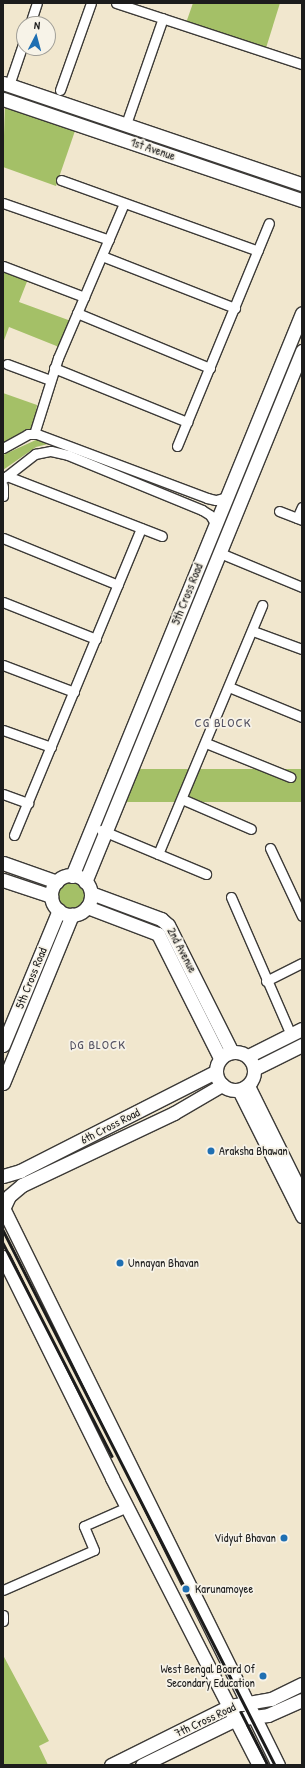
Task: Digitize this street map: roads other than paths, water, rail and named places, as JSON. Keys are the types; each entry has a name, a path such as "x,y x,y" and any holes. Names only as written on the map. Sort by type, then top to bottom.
{"street":[{"path":"33,16 37,3"},
{"path":"60,90 91,3"},
{"path":"116,3 302,64"},
{"path":"126,124 162,18"},
{"path":"18,56 6,84 302,184"},
{"name":"1st Avenue","path":"3,100 302,200"},
{"path":"61,180 258,251"},
{"path":"3,203 109,240"},
{"path":"34,434 54,368 124,203"},
{"path":"177,446 269,223"},
{"path":"102,256 235,308"},
{"path":"3,266 84,297"},
{"path":"77,313 210,368"},
{"name":"5th Cross Road","path":"72,876 302,313"},
{"name":"5th Cross Road","path":"88,888 106,832 302,351"},
{"path":"7,364 50,380"},
{"path":"54,368 187,422"},
{"path":"3,448 28,434 53,438 207,498 216,500 227,497"},
{"path":"51,451 53,438"},
{"path":"5,478 35,454 51,451 134,482 202,510 210,515 216,525"},
{"path":"134,482 138,471"},
{"path":"5,478 162,536"},
{"path":"3,486 3,496"},
{"path":"279,511 300,519 302,507"},
{"path":"14,835 142,528"},
{"path":"3,538 118,585"},
{"path":"220,553 302,587"},
{"path":"3,602 96,639"},
{"path":"158,854 253,631 262,605"},
{"path":"182,607 195,613"},
{"path":"253,631 302,649"},
{"path":"3,665 74,692"},
{"path":"229,687 302,717"},
{"path":"3,730 51,747"},
{"path":"206,743 290,777"},
{"path":"3,794 28,803"},
{"path":"182,799 251,829"},
{"path":"92,828 106,832 206,874"},
{"path":"270,848 302,916"},
{"path":"3,864 56,882 72,876 88,888 87,907 72,915 3,1083"},
{"path":"3,880 52,896"},
{"path":"56,882 52,896 59,910 72,915"},
{"name":"2nd Avenue","path":"88,888 167,924 232,1052"},
{"path":"231,897 266,981 297,1032 248,1056 232,1052 220,1058 216,1072 222,1085 231,1090 243,1088 253,1079 254,1069 248,1056"},
{"name":"2nd Avenue","path":"87,907 158,934 220,1058"},
{"name":"5th Cross Road","path":"3,1045 59,910"},
{"path":"266,981 302,963"},
{"path":"254,1069 302,1045"},
{"name":"6th Cross Road","path":"3,1176 20,1172 216,1072"},
{"path":"222,1085 174,1113 112,1141 14,1189 3,1209 278,1765"},
{"path":"243,1088 302,1195"},
{"path":"243,1088 302,1216"},
{"path":"106,1128 112,1141"},
{"path":"3,1256 127,1507 259,1765"},
{"path":"3,1590 94,1550 84,1526 127,1507"},
{"path":"3,1615 3,1621"},
{"name":"7th Cross Road","path":"111,1765 230,1706 270,1699 302,1684"},
{"name":"7th Cross Road","path":"142,1765 236,1719 275,1713 302,1700"}],"railway":[{"path":"3,1230 275,1765"},
{"path":"3,1243 112,1456"},
{"path":"241,1712 268,1765"}],"place":[{"name":"Araksha Bhawan","path":"211,1151"},
{"name":"Unnayan Bhavan","path":"120,1263"},
{"name":"Vidyut Bhavan","path":"284,1538"},
{"name":"Karunamoyee","path":"186,1589"},
{"name":"West Bengal Board Of Secondary Education","path":"263,1676"}],"district":[{"name":"CG BLOCK","path":"223,722"},
{"name":"DG BLOCK","path":"98,1044"}]}
